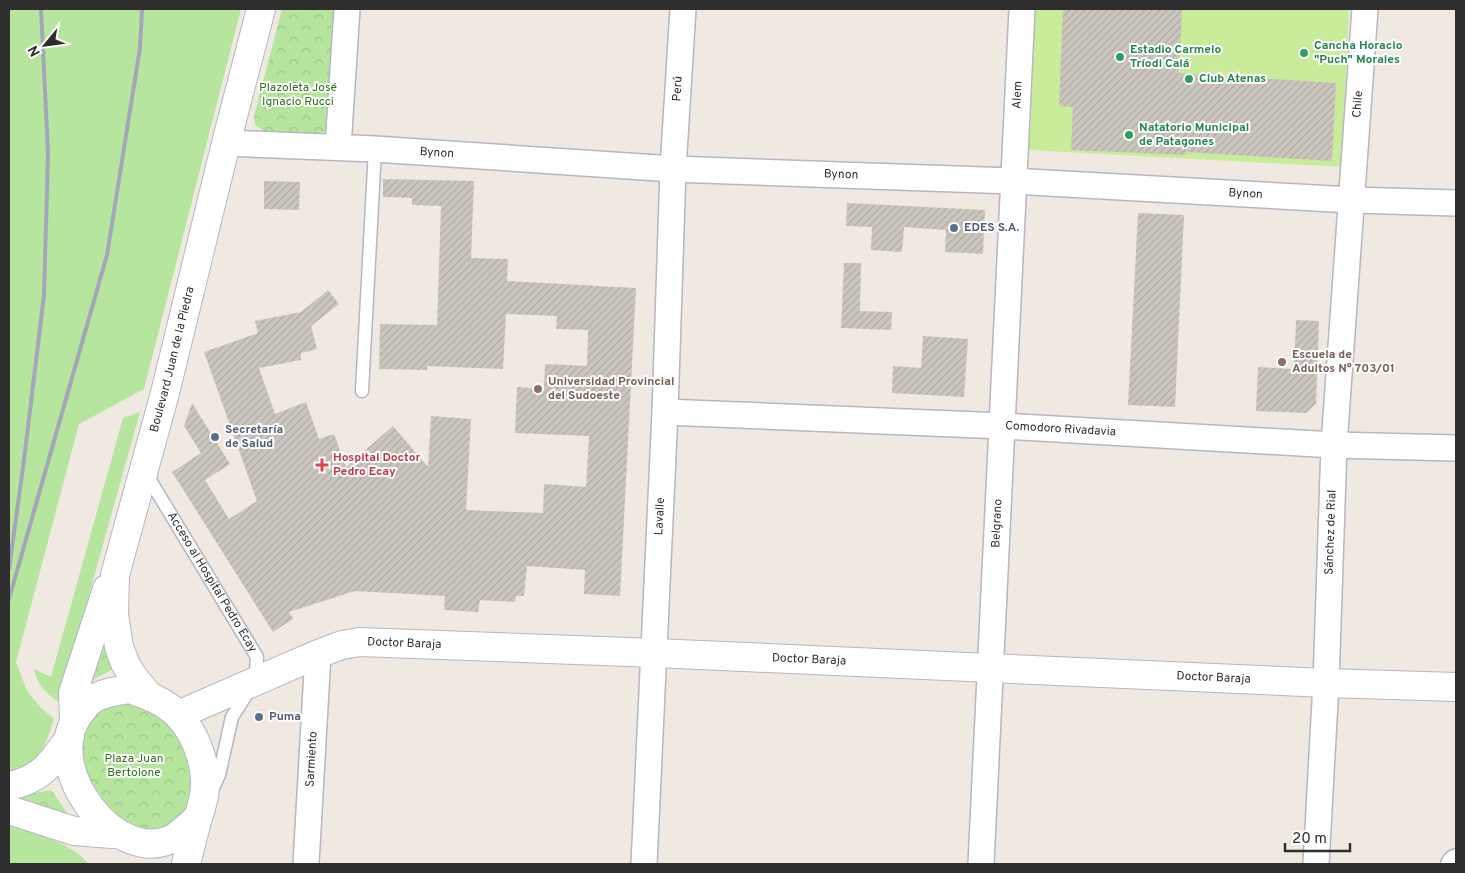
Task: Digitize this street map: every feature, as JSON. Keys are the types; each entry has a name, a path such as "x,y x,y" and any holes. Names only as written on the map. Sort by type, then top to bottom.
{"main road":[{"name":"Boulevard Juan de la Piedra","path":"123,848 81,799 73,781 69,762 74,693 106,591 115,575 144,470 261,9"},
{"name":"Boulevard Juan de la Piedra","path":"115,575 114,614 119,647 132,675 148,695"},
{"name":"Doctor Baraja","path":"178,716 342,644 359,642 1456,687"},
{"name":"Boulevard Juan de la Piedra","path":"72,728 89,702 113,692 130,690 148,695 167,706 178,716 191,734 203,762 206,776 206,792 186,864"},
{"path":"9,786 27,782 43,772 57,756 72,728"},
{"path":"9,810 123,848 159,846 175,838 200,813"}],"street":[{"path":"338,148 347,9"},
{"name":"Perú","path":"673,169 683,9"},
{"name":"Alem","path":"1012,181 1022,9"},
{"name":"Chile","path":"1351,200 1364,9"},
{"name":"Bynon","path":"226,143 374,149 673,169 1012,181 1351,200 1456,203"},
{"name":"Lavalle","path":"644,864 655,653 673,169"},
{"name":"Belgrano","path":"981,864 1003,426 1012,181"},
{"name":"Sánchez de Rial","path":"1316,864 1326,683 1334,445 1351,200"},
{"name":"Comodoro Rivadavia","path":"665,412 1003,426 1334,445 1456,448"},
{"name":"Sarmiento","path":"306,864 318,654"}],"lane":[{"path":"362,391 374,149"},
{"name":"Acceso al Hospital Pedro Ecay","path":"144,470 257,657 256,670 252,682 232,717 219,775 200,813"}],"green space":[{"path":"9,9 241,9 144,389 79,424 16,662 27,691 40,707 54,719 40,754 28,765 9,774"},
{"name":"Plazoleta José Ignacio Rucci","path":"282,9 339,9 329,130 321,133 267,133 255,125 254,116"},
{"name":"Club Atenas","path":"1036,9 1349,9 1342,167 1029,150"},
{"path":"140,412 59,702 43,688 34,669 51,677 123,418"},
{"path":"104,636 113,669 89,682"},
{"name":"Plaza Juan Bertolone","path":"122,703 139,706 154,713 168,725 179,739 188,756 193,790 189,807 169,826 159,831 133,832 91,795 79,746 94,713 108,706"},
{"path":"50,790 69,816 21,801 17,798 21,796"},
{"path":"9,826 62,844 81,856 89,864 9,864"}],"building":[{"name":"Club Atenas","path":"1063,9 1182,9 1179,73 1336,83 1332,161 1186,152 1186,155 1071,150 1073,107 1059,106"},
{"path":"383,179 474,181 471,258 508,259 507,281 636,288 620,596 584,594 585,570 527,566 524,596 516,596 515,602 480,600 478,612 444,610 445,596 355,591 289,612 293,619 273,632 172,472 201,453 184,426 192,403 230,464 205,480 229,519 257,501 204,352 258,333 255,321 301,312 328,290 339,304 311,326 317,349 301,353 301,360 259,368 275,414 306,402 319,439 334,434 346,467 393,426 428,467 431,416 471,419 466,510 543,513 544,484 586,487 589,436 515,433 517,387 544,389 545,364 587,366 588,330 556,329 557,316 506,314 503,369 427,366 427,370 379,369 380,324 437,325 441,206 412,205 412,198 383,197"},
{"path":"264,181 300,182 299,210 264,209"},
{"name":"EDES S.A.","path":"847,203 985,210 983,254 945,252 946,230 904,227 902,252 871,250 872,227 846,226"},
{"path":"1138,213 1184,215 1175,407 1128,405"},
{"path":"844,263 861,263 860,311 892,312 891,330 841,328"},
{"name":"Escuela de Adultos N° 703/01","path":"1296,320 1319,321 1316,404 1306,413 1256,411 1258,367 1294,369"},
{"path":"923,336 968,339 964,397 892,393 893,366 921,368"}],"railway":[{"path":"9,569 44,295 48,153 41,9"},
{"path":"9,599 107,255 140,48 142,9"}],"place":[{"name":"Cancha Horacio \"Puch\" Morales","path":"1304,53"},
{"name":"Estadio Carmelo Tríodi Calá","path":"1120,57"},
{"name":"Club Atenas","path":"1189,79"},
{"name":"Natatorio Municipal de Patagones","path":"1129,135"},
{"name":"EDES S.A.","path":"954,228"},
{"name":"Escuela de Adultos N° 703/01","path":"1282,362"},
{"name":"Universidad Provincial del Sudoeste","path":"538,389"},
{"name":"Secretaría de Salud","path":"215,437"},
{"name":"Hospital Doctor Pedro Ecay","path":"322,465"},
{"name":"Puma","path":"259,717"}]}
